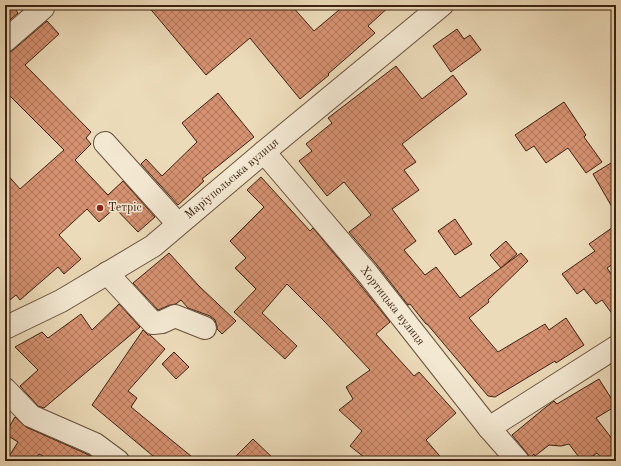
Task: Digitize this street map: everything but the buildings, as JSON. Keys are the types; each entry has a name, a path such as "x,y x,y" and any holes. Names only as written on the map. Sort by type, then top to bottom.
{"street":[{"name":"Маріупольська вулиця","path":"5,328 61,301 153,246 442,5"},
{"path":"5,41 43,8"},
{"path":"106,143 178,224"},
{"name":"Хортицька вулиця","path":"264,152 367,273 489,428 518,461"},
{"path":"107,273 153,323 162,322 175,316 205,328"},
{"path":"489,428 616,347"},
{"path":"5,389 31,416 95,444 118,461"}],"place":[{"name":"Тетріс","path":"100,208"}]}
